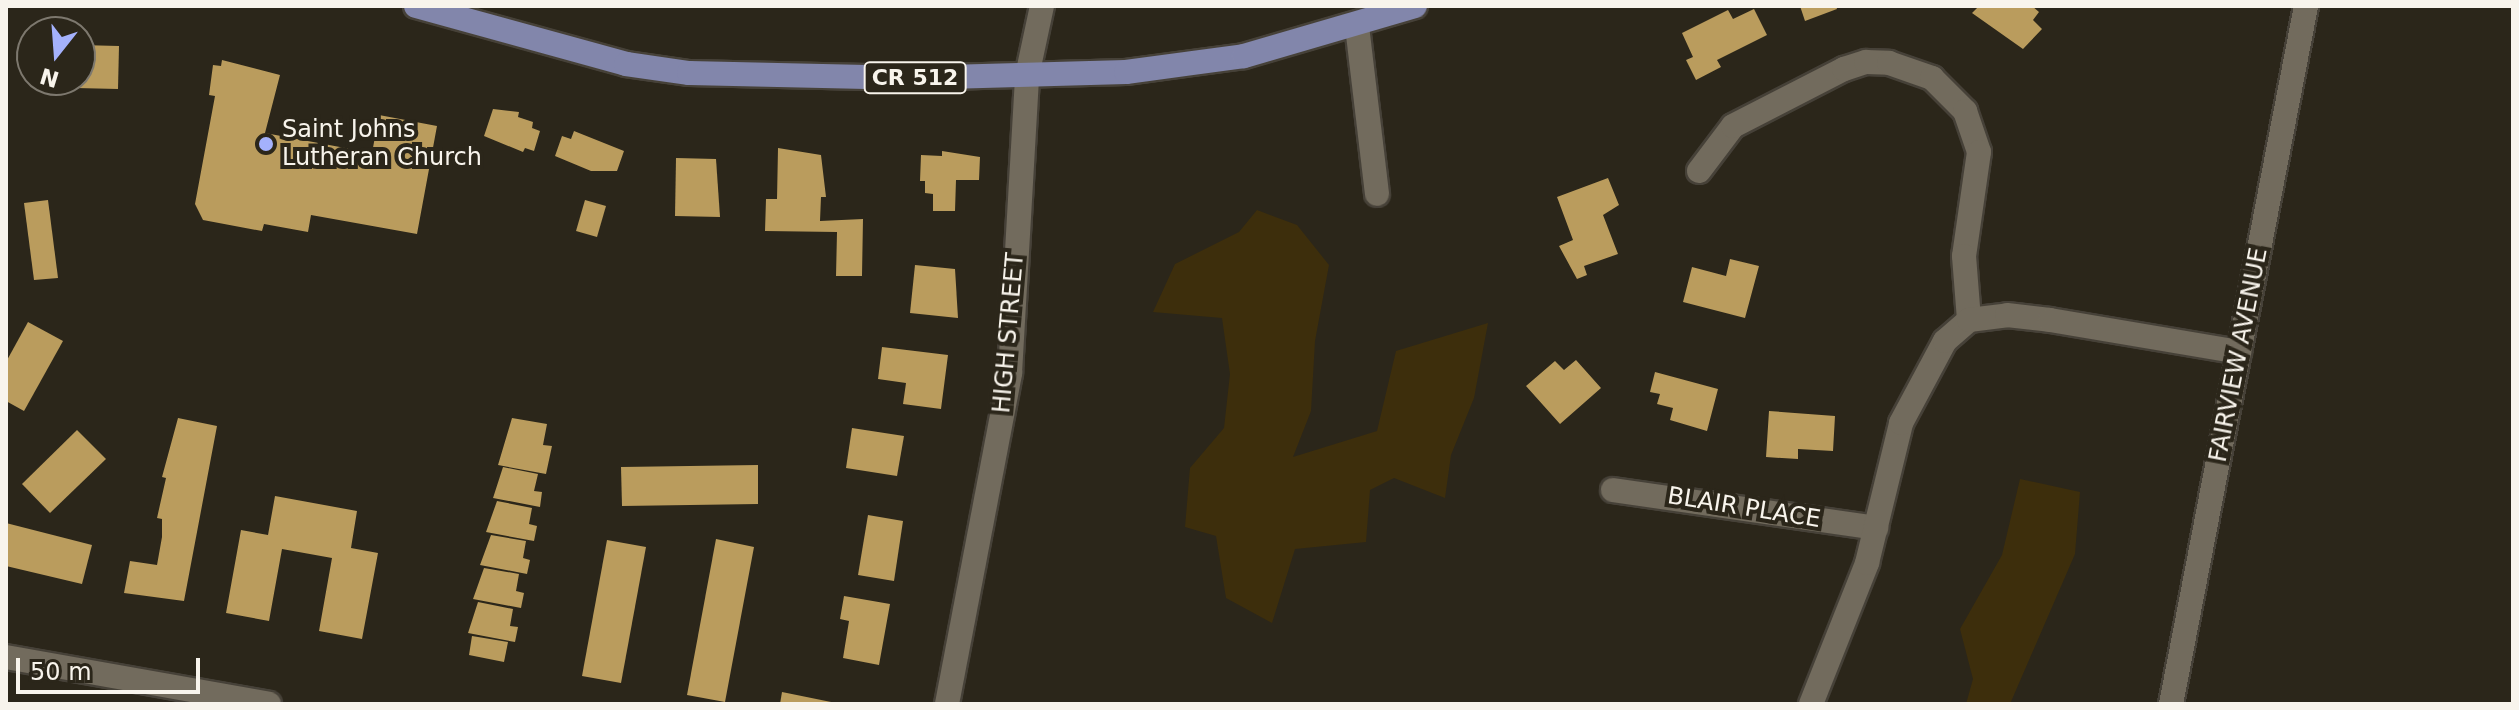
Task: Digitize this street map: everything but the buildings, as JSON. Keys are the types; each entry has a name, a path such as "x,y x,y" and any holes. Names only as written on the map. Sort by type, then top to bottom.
{"main road":[{"name":"CR 512","path":"416,6 571,51 689,73 1027,76 1126,72 1244,56 1357,26 1415,6"}],"street":[{"name":"HIGH STREET","path":"947,704 1010,373 1027,76 1042,6"},
{"name":"FAIRVIEW AVENUE","path":"2171,704 2306,6"},
{"path":"1357,26 1377,194"},
{"path":"1699,171 1733,126 1844,69 1866,62 1889,63 1932,78 1965,111 1976,131 1979,152 1964,256 1969,320"},
{"path":"1811,704 1876,528 1901,423 1916,387 1945,341 1969,320 2007,315 2050,320 2239,352"},
{"name":"BLAIR PLACE","path":"1613,490 1876,528"},
{"path":"6,657 269,704"}],"shaded area":[{"path":"1257,210 1297,225 1329,265 1315,341 1311,411 1293,457 1377,431 1396,351 1488,323 1474,398 1451,455 1445,498 1394,478 1370,490 1366,542 1295,549 1272,623 1226,598 1216,536 1185,527 1190,468 1224,428 1230,374 1222,318 1153,312 1175,264 1239,232"},
{"path":"2020,479 2080,492 2075,554 2010,704 1966,704 1973,679 1960,629 2002,555"}],"place":[{"name":"Saint Johns Lutheran Church","path":"266,144"}]}
